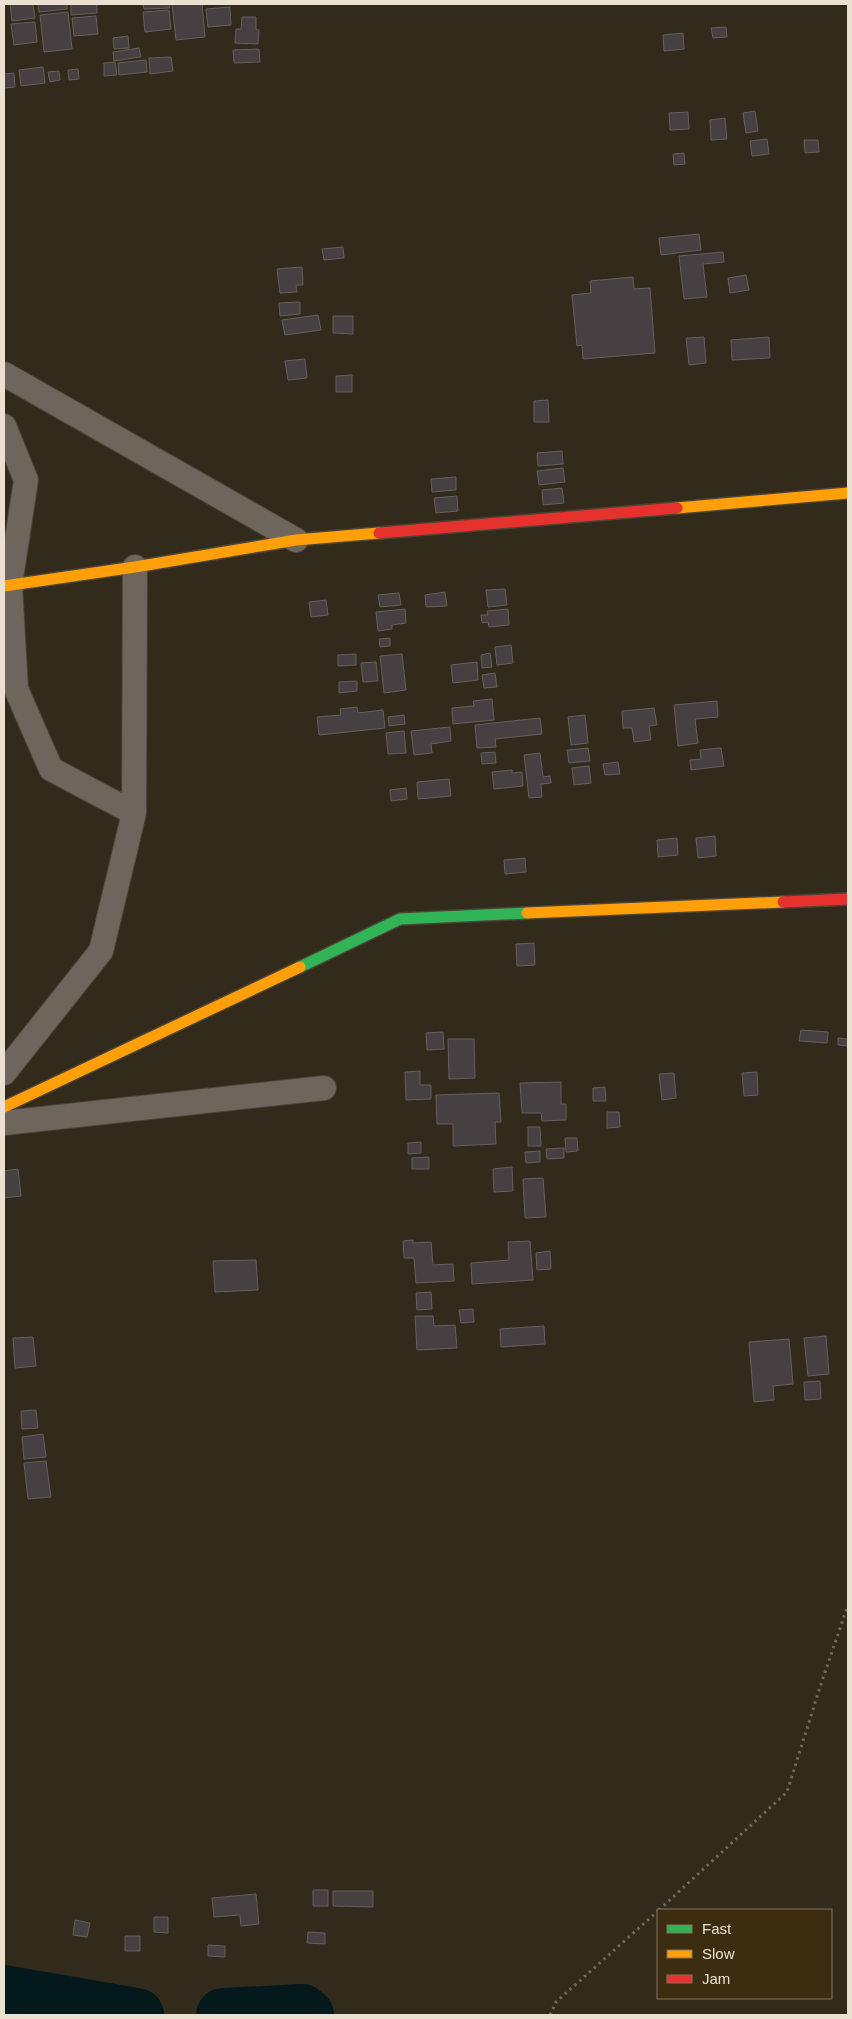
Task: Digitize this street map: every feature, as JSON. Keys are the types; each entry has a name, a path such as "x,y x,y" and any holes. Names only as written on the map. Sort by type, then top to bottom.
{"street":[{"path":"4,374 296,540"},
{"path":"4,426 26,480 7,586 16,689 51,769 134,813"},
{"path":"7,586 296,540 848,493"},
{"path":"4,1073 101,951 134,813 135,567"},
{"path":"4,1107 400,919 848,899"},
{"path":"4,1123 324,1088"}],"path":[{"path":"659,1909 787,1792 848,1605"},
{"path":"550,2015 556,2002 657,1911"}],"building":[{"path":"10,4 33,4 35,18 12,21"},
{"path":"38,4 67,4 67,9 39,12"},
{"path":"71,4 97,4 97,13 71,15"},
{"path":"143,4 169,4 170,8 144,9"},
{"path":"172,4 202,4 205,37 176,40"},
{"path":"230,7 231,25 208,27 206,9"},
{"path":"169,10 171,29 145,32 143,12"},
{"path":"68,12 72,49 44,52 40,15"},
{"path":"96,16 98,34 74,36 72,18"},
{"path":"242,17 256,17 256,29 259,30 258,44 235,43 236,29 241,29"},
{"path":"35,22 37,42 14,45 11,24"},
{"path":"726,27 727,37 713,38 711,28"},
{"path":"683,33 684,49 664,51 663,35"},
{"path":"128,36 129,48 114,49 113,38"},
{"path":"139,48 141,57 114,61 113,52"},
{"path":"259,49 260,62 234,63 233,50"},
{"path":"171,57 173,71 150,74 149,58"},
{"path":"146,60 147,72 119,75 118,63"},
{"path":"115,62 117,75 104,76 104,63"},
{"path":"43,67 45,83 21,86 19,70"},
{"path":"78,69 79,79 69,80 68,70"},
{"path":"59,71 60,80 50,82 48,72"},
{"path":"14,73 15,87 4,88 4,74"},
{"path":"755,111 758,131 746,133 743,113"},
{"path":"688,112 689,129 670,130 669,113"},
{"path":"725,118 727,139 711,140 710,120"},
{"path":"767,139 769,154 752,156 750,141"},
{"path":"804,140 818,140 819,152 805,153"},
{"path":"684,153 685,164 674,165 673,154"},
{"path":"699,234 701,250 661,255 659,238"},
{"path":"343,247 344,258 324,260 322,249"},
{"path":"723,252 724,262 703,264 707,297 684,299 679,256"},
{"path":"302,267 303,285 296,285 297,292 280,293 277,269"},
{"path":"746,275 749,290 730,293 728,278"},
{"path":"633,277 634,289 650,288 655,353 583,359 582,345 577,346 572,295 591,293 590,281"},
{"path":"300,302 300,314 280,316 279,303"},
{"path":"318,315 321,330 285,335 282,320"},
{"path":"333,316 353,316 353,334 333,333"},
{"path":"704,337 706,363 689,365 686,338"},
{"path":"769,337 770,358 732,360 731,340"},
{"path":"305,359 307,378 288,380 285,361"},
{"path":"352,375 352,392 336,392 336,376"},
{"path":"548,400 549,422 534,422 534,401"},
{"path":"562,451 563,464 538,466 537,453"},
{"path":"563,468 565,482 539,485 537,471"},
{"path":"456,477 456,490 432,492 431,479"},
{"path":"562,488 564,503 543,505 542,490"},
{"path":"457,496 458,511 436,513 434,498"},
{"path":"505,589 507,605 488,607 486,590"},
{"path":"445,592 447,606 426,607 425,595"},
{"path":"399,593 401,605 380,607 378,595"},
{"path":"326,600 328,615 311,617 309,602"},
{"path":"405,609 406,623 392,625 392,629 378,631 376,612"},
{"path":"508,609 509,625 489,627 488,622 482,623 481,615 488,615 487,611"},
{"path":"390,638 390,646 380,647 379,639"},
{"path":"511,645 513,663 497,665 495,647"},
{"path":"490,653 492,667 482,668 481,655"},
{"path":"356,654 356,665 338,666 338,655"},
{"path":"402,654 406,690 384,693 380,656"},
{"path":"376,662 378,681 363,682 361,663"},
{"path":"477,662 478,680 453,683 451,665"},
{"path":"495,673 497,687 484,688 482,675"},
{"path":"357,681 357,691 339,693 339,682"},
{"path":"492,699 494,720 453,724 452,708 474,706 473,701"},
{"path":"717,701 718,717 695,719 698,743 678,746 674,705"},
{"path":"357,707 358,713 383,710 385,728 319,735 317,717 341,715 340,709"},
{"path":"654,708 657,725 649,726 651,740 634,742 632,728 623,728 622,711"},
{"path":"404,715 405,724 389,726 388,717"},
{"path":"585,715 588,743 571,745 568,717"},
{"path":"540,718 542,734 495,739 496,747 477,748 475,725"},
{"path":"450,727 451,741 431,744 432,753 414,755 411,731"},
{"path":"404,731 406,753 388,754 386,733"},
{"path":"588,748 590,761 569,763 567,750"},
{"path":"721,748 724,766 691,770 690,760 701,759 700,750"},
{"path":"495,752 496,763 482,764 481,753"},
{"path":"540,753 543,777 550,776 551,783 541,784 542,797 529,798 524,755"},
{"path":"618,762 620,774 605,775 603,764"},
{"path":"589,766 591,783 574,785 572,768"},
{"path":"512,770 512,773 522,772 523,786 494,789 492,772"},
{"path":"449,779 451,796 418,799 417,782"},
{"path":"406,788 407,799 391,801 390,790"},
{"path":"715,836 716,856 698,858 696,838"},
{"path":"677,838 678,855 658,857 657,840"},
{"path":"525,858 526,872 505,874 504,860"},
{"path":"534,943 535,965 517,966 516,944"},
{"path":"801,1030 828,1032 827,1043 799,1041"},
{"path":"443,1032 444,1049 427,1050 426,1033"},
{"path":"838,1038 848,1039 848,1046 838,1045"},
{"path":"448,1039 474,1039 475,1078 449,1079"},
{"path":"420,1071 420,1085 431,1085 431,1099 406,1100 405,1072"},
{"path":"757,1072 758,1095 744,1096 742,1073"},
{"path":"674,1073 676,1098 662,1100 659,1074"},
{"path":"561,1082 561,1104 566,1104 566,1120 542,1121 541,1113 522,1113 520,1083"},
{"path":"605,1087 606,1101 593,1101 593,1088"},
{"path":"499,1093 501,1122 495,1122 496,1144 453,1146 453,1124 437,1124 436,1095"},
{"path":"607,1112 619,1112 620,1127 607,1128"},
{"path":"528,1127 540,1127 541,1146 528,1146"},
{"path":"565,1138 577,1138 578,1151 566,1152"},
{"path":"421,1142 421,1153 408,1154 408,1143"},
{"path":"564,1148 564,1158 547,1159 546,1149"},
{"path":"540,1151 540,1162 526,1163 525,1152"},
{"path":"429,1157 429,1169 412,1169 412,1158"},
{"path":"512,1167 513,1191 494,1192 493,1169"},
{"path":"18,1169 21,1196 4,1198 4,1171"},
{"path":"543,1178 546,1217 525,1218 523,1179"},
{"path":"413,1240 413,1243 431,1242 433,1265 453,1264 454,1281 416,1283 414,1258 404,1258 403,1241"},
{"path":"530,1241 533,1280 472,1284 471,1263 509,1260 508,1242"},
{"path":"550,1251 551,1269 537,1270 536,1253"},
{"path":"256,1260 258,1290 215,1292 213,1261"},
{"path":"431,1292 432,1309 417,1310 416,1293"},
{"path":"473,1309 474,1322 461,1323 459,1310"},
{"path":"415,1316 433,1316 434,1326 455,1325 457,1348 417,1350"},
{"path":"544,1326 545,1344 501,1347 500,1329"},
{"path":"826,1336 829,1374 808,1376 804,1338"},
{"path":"33,1337 36,1366 15,1368 13,1338"},
{"path":"789,1339 793,1384 773,1386 774,1400 754,1402 749,1342"},
{"path":"820,1381 821,1399 805,1400 804,1382"},
{"path":"36,1410 38,1428 22,1429 21,1411"},
{"path":"43,1434 46,1457 24,1459 22,1437"},
{"path":"46,1461 51,1497 28,1499 24,1463"},
{"path":"313,1890 328,1890 328,1906 313,1906"},
{"path":"333,1891 373,1891 373,1907 333,1906"},
{"path":"256,1894 259,1924 241,1926 240,1915 214,1917 212,1898"},
{"path":"154,1917 168,1917 168,1933 154,1932"},
{"path":"75,1920 90,1923 87,1937 73,1935"},
{"path":"308,1932 325,1933 325,1944 307,1943"},
{"path":"125,1936 140,1936 140,1951 125,1951"},
{"path":"208,1945 225,1946 225,1957 208,1956"}],"waterway":[{"path":"4,1992 137,2015"},
{"path":"223,2015 302,2011 307,2015"}],"traffic: fast":[{"path":"300,967 400,919 527,913"}],"traffic: slow":[{"path":"677,508 848,493"},
{"path":"4,586 135,567 296,540 379,533"},
{"path":"527,913 783,902"},
{"path":"4,1107 300,967"}],"traffic: jam":[{"path":"379,533 677,508"},
{"path":"783,902 848,899"}]}
